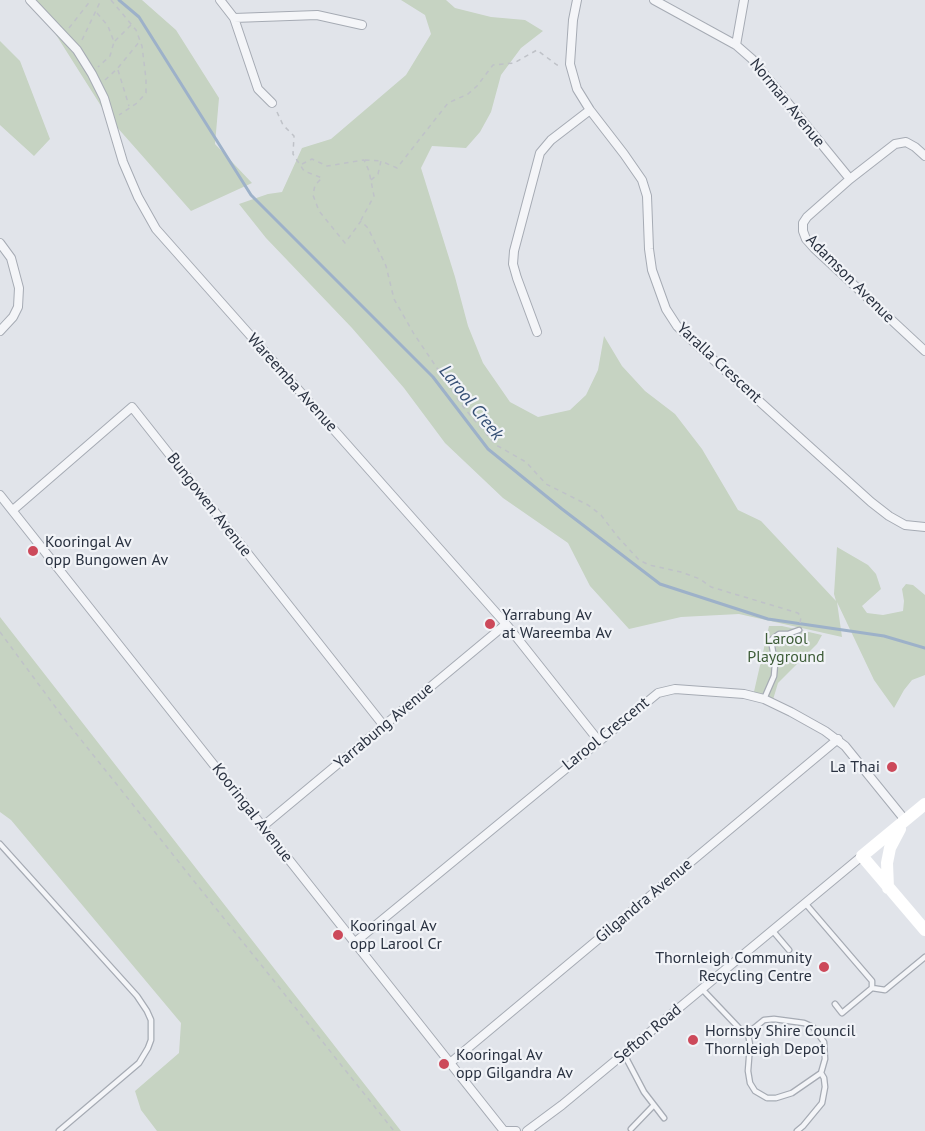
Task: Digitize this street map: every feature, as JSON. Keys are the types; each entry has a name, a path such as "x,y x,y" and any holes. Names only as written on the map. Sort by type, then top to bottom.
{"street":[{"name":"Wareemba Avenue","path":"30,0 77,51 99,86 130,179 156,229 506,624 598,740"},
{"path":"220,0 234,18 258,89 272,103"},
{"name":"Yaralla Crescent","path":"577,0 573,20 570,64 577,89 642,180 647,196 652,270 666,309 677,326 889,516 905,525 925,527"},
{"name":"Norman Avenue","path":"654,0 736,45 752,59 850,179"},
{"path":"736,45 744,0"},
{"path":"234,18 317,15 362,25"},
{"path":"537,332 513,264 514,251 540,153 551,140 590,110"},
{"name":"Adamson Avenue","path":"925,156 906,142 895,144 850,179 803,223 806,239 925,351"},
{"path":"0,243 10,258 19,288 18,307 13,317 0,331"},
{"name":"Bungowen Avenue","path":"13,510 132,407 384,726"},
{"name":"Kooringal Avenue","path":"0,495 505,1131"},
{"name":"Yarrabung Avenue","path":"262,827 506,624"},
{"name":"Larool Crescent","path":"354,942 598,740 658,693 675,689 744,694 764,699 791,712 845,746 905,820"},
{"name":"Gilgandra Avenue","path":"450,1063 837,739"},
{"name":"Sefton Road","path":"527,1131 702,990 925,804"},
{"name":"Sefton Road","path":"888,888 887,862 890,848 905,820"},
{"path":"862,856 925,930"},
{"path":"505,1131 516,1131"}],"lane":[{"path":"764,699 774,676 775,664 771,640 779,634 799,630"},
{"path":"0,844 137,996 151,1020 151,1040 139,1063 59,1131"},
{"path":"805,903 872,981 872,988"},
{"path":"772,930 789,950"},
{"path":"835,1004 842,1013 872,988 885,990 925,957"},
{"path":"702,990 740,1028 748,1033 750,1046 748,1071 750,1083 755,1091 776,1098 792,1093 821,1073 825,1059 824,1042 813,1027 804,1023 774,1019 764,1020 748,1033"},
{"path":"624,1054 644,1092 664,1118"},
{"path":"797,1131 822,1103 825,1088 821,1073"},
{"path":"631,1129 654,1105"}],"path":[{"path":"63,34 90,0"},
{"path":"77,51 97,13 101,0"},
{"path":"111,0 132,24 140,40 146,79 146,93 137,103 111,122"},
{"path":"97,13 108,26 114,42"},
{"path":"92,74 110,57 114,42 132,24"},
{"path":"99,86 138,46 140,40"},
{"path":"300,165 312,159 327,166 364,160 381,161 397,168 405,159 410,148 448,103 468,94 493,65 514,63 537,50 557,65 570,64"},
{"path":"117,69 130,107"},
{"path":"272,103 283,124 294,136 293,154 300,165 304,171 322,178 315,185 313,195 319,211 345,243 374,196 364,160"},
{"path":"371,180 378,174 381,161"},
{"path":"361,220 368,228 386,266 394,299 414,334 464,408 496,445 525,462 546,484 595,510 639,560 649,565 681,572 700,579 711,587 798,613 801,616"},
{"path":"0,632 62,716 394,1131"}],"green space":[{"path":"34,0 142,0 176,30 219,98 215,144 252,183 191,211 108,117"},
{"path":"401,0 446,0 455,8 491,17 525,20 543,31 521,48 501,75 491,112 480,132 466,148 432,146 421,168 468,326 483,363 510,402 538,417 570,410 586,395 598,370 604,336 622,366 645,391 675,414 702,449 738,510 761,521 836,601 834,594 837,547 868,565 876,574 881,589 862,606 867,613 883,615 903,611 902,589 906,584 913,585 925,595 925,675 912,680 894,708 874,680 837,602 842,637 739,614 681,617 629,629 590,586 568,543 503,498 445,443 404,388 352,328 266,238 239,204 268,194 282,192 302,148 331,139 406,75 431,34 425,15"},
{"path":"0,41 20,61 50,139 34,156 0,125"},
{"path":"0,617 401,1131 157,1131 141,1110 135,1091 179,1053 181,1023 11,820 0,812"},
{"name":"Larool Playground","path":"769,626 782,626 822,635 817,644 778,683 772,703 753,696"}],"waterway":[{"name":"Larool Creek","path":"119,0 139,17 251,195 433,377 488,449 562,509 660,584 768,619 884,636 925,648"}],"place":[{"name":"Kooringal Av opp Bungowen Av","path":"33,551"},
{"name":"Yarrabung Av at Wareemba Av","path":"490,624"},
{"name":"La Thai","path":"892,767"},
{"name":"Kooringal Av opp Larool Cr","path":"338,935"},
{"name":"Thornleigh Community Recycling Centre","path":"824,967"},
{"name":"Hornsby Shire Council Thornleigh Depot","path":"693,1040"},
{"name":"Kooringal Av opp Gilgandra Av","path":"444,1064"}]}
